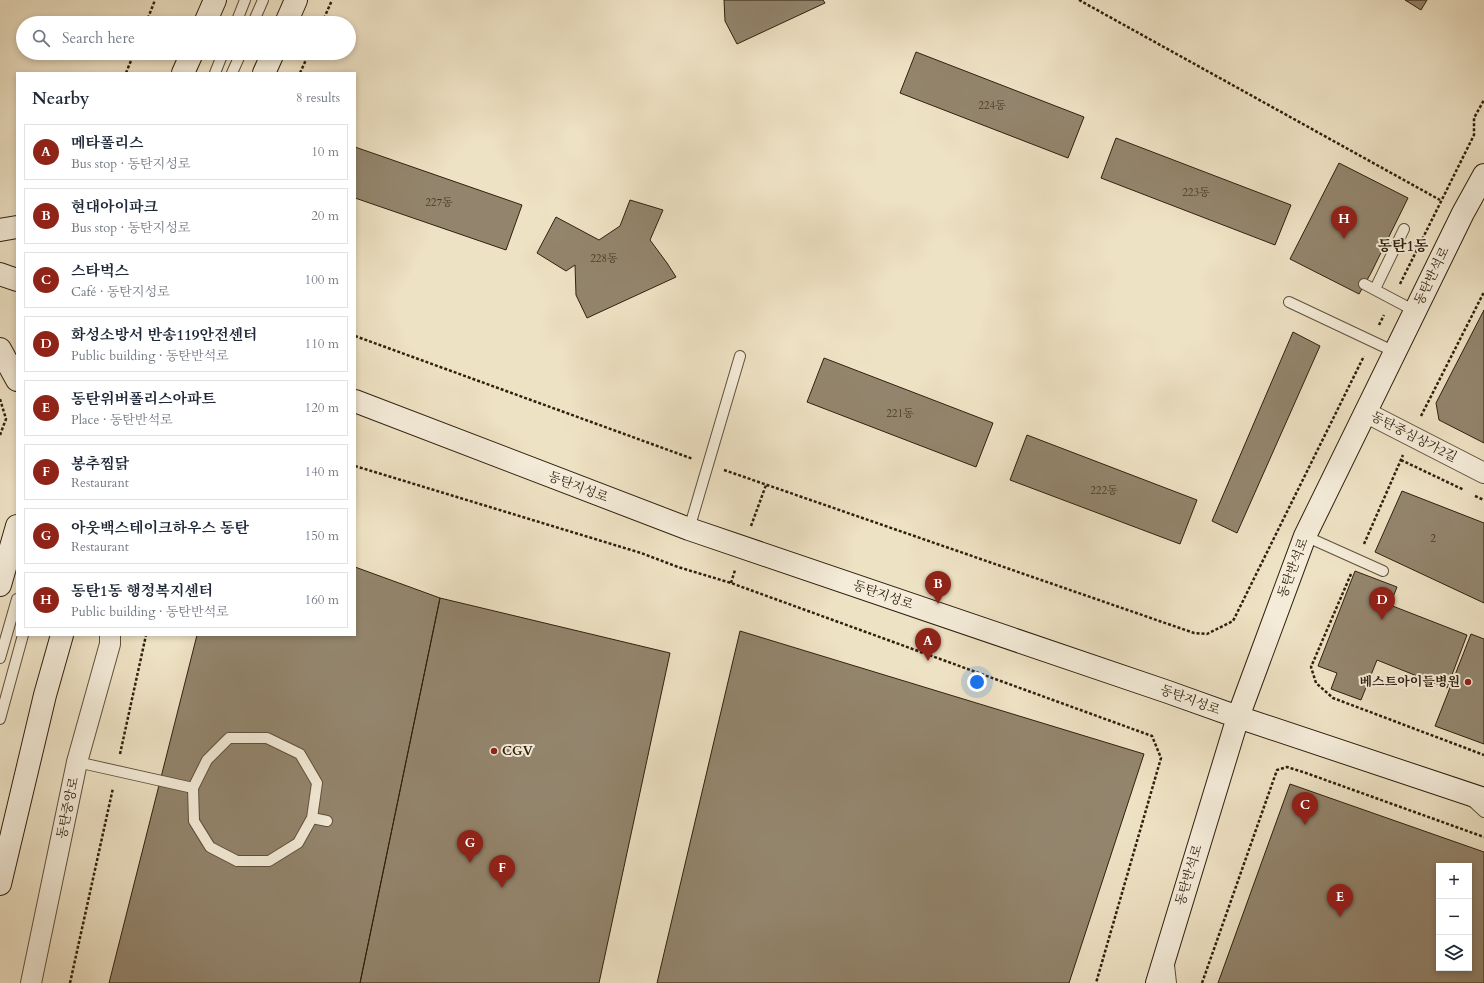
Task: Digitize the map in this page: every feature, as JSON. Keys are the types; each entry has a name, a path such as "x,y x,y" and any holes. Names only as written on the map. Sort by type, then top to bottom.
{"street":[{"path":"208,16 215,0"},
{"path":"289,16 296,0"},
{"path":"183,72 189,60"},
{"path":"264,72 270,60"},
{"name":"동탄반석로","path":"1157,983 1167,946 1238,717 1306,536 1463,212 1484,175"},
{"path":"0,230 16,227"},
{"path":"0,274 16,280"},
{"path":"0,348 16,378"},
{"name":"동탄지성로","path":"356,402 688,529 1238,717 1484,799"},
{"name":"동탄중심상가2길","path":"1365,412 1484,473"},
{"path":"0,585 16,529"},
{"path":"0,884 45,695 62,636"},
{"name":"동탄중앙로","path":"31,983 77,762 110,644 110,636"}],"lane":[{"path":"239,16 245,0"},
{"path":"256,16 263,0"},
{"path":"215,72 221,60"},
{"path":"232,72 238,60"},
{"path":"1375,289 1404,229"},
{"path":"1364,284 1415,310"},
{"path":"1289,302 1395,352"},
{"path":"688,529 740,356"},
{"path":"1306,536 1383,571"},
{"path":"0,658 16,602"},
{"path":"0,720 23,636"},
{"path":"229,738 267,738 300,754 317,783 312,818 298,843 269,861 237,861 210,847 194,821 193,788 207,760 229,738"},
{"path":"77,762 193,788"},
{"path":"1461,792 1484,812"},
{"path":"312,818 327,821"},
{"path":"1167,946 1171,983"}],"path":[{"path":"149,16 155,0"},
{"path":"325,16 332,0"},
{"path":"1079,0 1463,212"},
{"path":"126,72 131,60"},
{"path":"300,72 306,60"},
{"path":"356,336 708,465 1194,634 1207,634 1233,620 1474,135 1474,118 1484,100"},
{"path":"0,399 6,419 0,435"},
{"path":"1401,460 1484,500"},
{"path":"356,466 641,553 731,583 1152,736 1161,758 1096,983"},
{"path":"70,983 146,636"},
{"path":"1202,983 1277,770 1287,767 1306,773 1484,837"}],"building":[{"path":"724,0 823,0 825,3 737,44 725,21"},
{"path":"1405,0 1427,0 1421,10"},
{"path":"916,52 1084,117 1068,158 900,93"},
{"path":"1116,138 1291,205 1275,245 1101,178"},
{"path":"356,147 522,205 506,250 356,198"},
{"path":"1339,163 1408,198 1359,294 1290,259"},
{"path":"630,200 663,210 650,240 676,277 587,318 576,295 575,265 566,271 537,253 556,217 599,240 620,226"},
{"path":"1484,310 1484,443 1439,420 1436,403"},
{"path":"1293,332 1320,346 1237,533 1212,521"},
{"path":"824,358 993,423 976,467 807,402"},
{"path":"1027,435 1197,500 1180,544 1010,480"},
{"path":"1402,491 1484,523 1484,603 1375,552"},
{"path":"356,567 440,598 360,983 109,983 197,636 356,636"},
{"path":"1355,571 1397,587 1390,605 1467,635 1447,688 1377,660 1361,700 1331,689 1337,673 1318,666"},
{"path":"440,598 670,653 599,983 360,983"},
{"path":"740,631 1144,754 1069,983 657,983"},
{"name":"베스트아이들병원","path":"1471,634 1484,639 1484,744 1435,726"},
{"path":"1290,784 1484,852 1484,983 1218,983"}],"place":[{"name":"동탄1동 행정복지센터","path":"1344,239"},
{"name":"현대아이파크","path":"938,604"},
{"name":"화성소방서 반송119안전센터","path":"1382,620"},
{"name":"메타폴리스","path":"928,661"},
{"name":"베스트아이들병원","path":"1468,682"},
{"name":"CGV","path":"494,751"},
{"name":"스타벅스","path":"1305,825"},
{"name":"아웃백스테이크하우스 동탄","path":"470,863"},
{"name":"봉추찜닭","path":"502,888"},
{"name":"동탄위버폴리스아파트","path":"1340,917"}],"district":[{"name":"동탄1동","path":"1403,246"}]}
